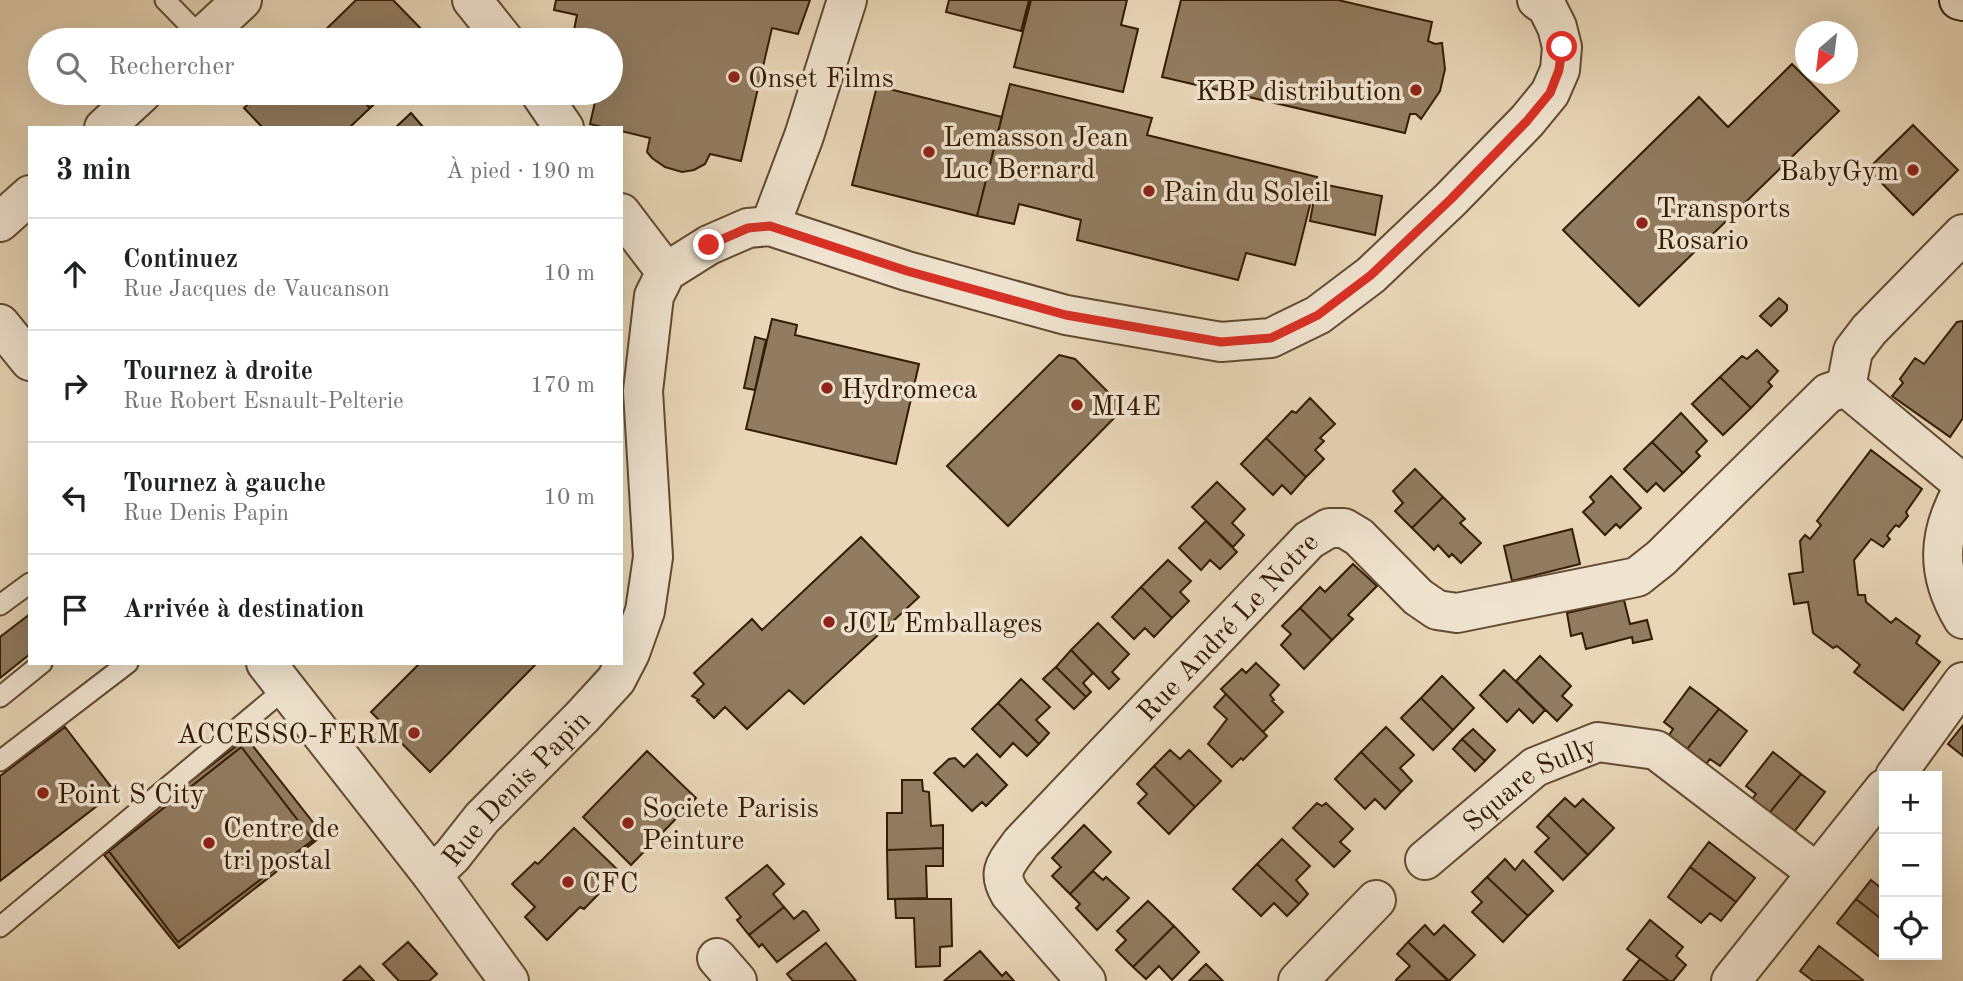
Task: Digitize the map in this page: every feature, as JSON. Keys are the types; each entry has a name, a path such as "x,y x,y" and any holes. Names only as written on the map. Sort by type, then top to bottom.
{"street":[{"path":"213,28 242,0"},
{"path":"472,0 494,28"},
{"path":"770,226 804,136 847,0"},
{"path":"623,216 666,272 709,245 748,228 770,226 907,271 1066,315 1221,342 1271,338 1318,315 1371,275 1451,199 1527,121 1550,93 1559,70 1562,47 1552,17 1547,8 1537,0"},
{"path":"106,126 129,105"},
{"path":"548,105 563,126"},
{"path":"0,222 28,197"},
{"path":"1963,234 1869,330 1853,351 1846,387 1963,484"},
{"name":"Rue Denis Papin","path":"432,874 452,856 482,818 582,717 615,680 630,653 645,611 653,557 643,391 654,296 666,272"},
{"path":"0,324 28,359"},
{"name":"Rue André Le Notre","path":"1086,981 1010,894 1003,883 1003,868 1021,843 1309,540 1329,528 1344,528 1359,537 1418,597 1437,610 1457,613 1637,577 1661,558 1828,393 1846,387"},
{"path":"1963,489 1950,512 1943,541 1943,571 1952,600 1963,619"},
{"path":"276,676 432,874 508,981"},
{"path":"1899,771 1963,682"},
{"name":"Square Sully","path":"1425,860 1535,767 1598,742 1656,750 1817,873"},
{"path":"1731,981 1879,795"},
{"path":"1298,981 1376,900"}],"lane":[{"path":"165,0 191,28"},
{"path":"0,586 28,585"},
{"path":"0,606 28,585"},
{"path":"0,697 40,665"},
{"path":"0,761 125,665"},
{"path":"0,927 276,676"}],"building":[{"path":"356,0 393,0 420,28 327,28"},
{"path":"556,0 810,0 798,34 772,28 741,161 710,154 705,164 682,172 665,167 652,158 647,152 650,138 623,131 623,126 590,124 594,105 623,105 623,28 574,28 577,15 554,10"},
{"path":"949,0 1029,0 1021,31 946,12"},
{"path":"1031,0 1127,0 1121,25 1138,29 1123,92 1014,67"},
{"path":"1181,0 1338,0 1432,22 1428,41 1442,43 1445,69 1440,91 1421,119 1416,114 1410,114 1405,133 1162,77"},
{"path":"1792,64 1795,67 1795,84 1812,84 1839,111 1639,306 1563,230 1699,97 1728,127"},
{"name":"Pain du Soleil","path":"1010,84 1152,118 1147,135 1317,177 1295,265 1246,253 1238,280 1077,240 1081,220 1019,204 1014,224 977,216"},
{"path":"877,86 1002,117 977,216 852,185"},
{"path":"247,105 367,105 370,108 351,126 261,126 244,108"},
{"path":"411,113 422,126 397,126"},
{"name":"BabyGym","path":"1913,125 1958,170 1913,215 1868,169"},
{"path":"1317,183 1382,196 1375,235 1310,221"},
{"path":"1779,298 1787,305 1787,310 1771,326 1760,316"},
{"path":"772,319 797,325 795,335 919,364 896,464 746,429"},
{"path":"1963,321 1963,418 1950,437 1892,396 1903,383 1900,379 1915,358 1924,364 1957,322"},
{"path":"755,337 766,340 755,390 744,388"},
{"path":"1757,350 1778,371 1768,382 1772,386 1751,408 1720,377 1742,356 1747,359"},
{"path":"1059,355 1075,359 1124,408 1008,526 947,466"},
{"path":"1720,377 1751,408 1723,435 1692,404"},
{"path":"1310,398 1335,424 1320,438 1324,441 1315,450 1324,459 1306,477 1266,438 1292,411 1296,413"},
{"path":"1681,413 1707,441 1696,452 1700,456 1683,473 1652,442"},
{"path":"1266,438 1306,477 1291,494 1282,485 1273,495 1241,464"},
{"path":"1652,442 1683,473 1664,491 1656,483 1647,492 1624,469"},
{"path":"1871,450 1922,489 1906,512 1908,516 1899,527 1894,527 1887,536 1890,539 1883,547 1871,539 1854,560 1858,595 1865,595 1866,602 1891,623 1896,618 1920,636 1916,643 1940,662 1903,710 1854,672 1860,665 1837,646 1833,648 1813,633 1808,602 1794,604 1789,574 1803,572 1800,541 1805,535 1810,539 1821,525 1817,521"},
{"path":"1415,469 1443,497 1412,528 1395,511 1403,503 1393,491"},
{"path":"1611,476 1641,508 1620,528 1616,524 1605,535 1583,512 1594,502 1590,497"},
{"path":"1217,482 1245,509 1232,523 1244,535 1233,547 1192,507"},
{"path":"1443,497 1465,519 1460,523 1481,543 1461,563 1452,554 1449,557 1438,545 1434,550 1412,528"},
{"path":"1206,521 1237,552 1220,569 1210,560 1201,570 1179,548"},
{"path":"1572,529 1580,564 1512,581 1504,546"},
{"path":"861,537 919,597 804,704 789,690 747,729 725,707 714,718 697,701 699,700 692,696 704,684 694,673 752,619 762,630"},
{"path":"1168,560 1191,581 1180,592 1189,601 1172,618 1141,587"},
{"path":"1353,564 1377,586 1348,615 1353,619 1332,640 1300,608 1320,587 1325,592"},
{"path":"1141,587 1172,618 1154,637 1145,628 1134,639 1112,617"},
{"path":"1624,600 1630,624 1647,620 1652,639 1633,643 1632,637 1586,649 1582,633 1571,636 1567,613"},
{"path":"1300,608 1332,640 1304,669 1281,645 1291,634 1282,626"},
{"path":"28,616 28,656 0,678 0,637"},
{"path":"1098,623 1129,654 1112,672 1119,679 1109,689 1071,650"},
{"path":"1071,650 1093,673 1083,683 1091,692 1086,697 1056,667"},
{"path":"1540,656 1571,686 1562,696 1572,705 1557,721 1516,681"},
{"path":"1256,663 1279,685 1270,695 1283,712 1263,732 1221,689 1242,669 1246,673"},
{"path":"418,665 535,665 430,772 371,712"},
{"path":"1056,667 1086,697 1074,709 1043,679"},
{"path":"1504,670 1545,710 1533,723 1519,709 1507,722 1480,695"},
{"path":"1442,676 1474,708 1453,730 1421,698"},
{"path":"1021,679 1050,707 1036,720 1049,733 1039,744 998,703"},
{"path":"1690,687 1719,709 1684,753 1666,740 1673,729 1664,722"},
{"path":"1226,694 1267,736 1232,767 1208,744 1227,719 1214,707"},
{"path":"1421,698 1453,730 1433,750 1401,718"},
{"path":"998,703 1039,744 1027,756 1013,743 1000,757 972,729"},
{"path":"1719,709 1747,731 1720,766 1710,759 1703,768 1684,753"},
{"path":"1963,725 1963,756 1948,744"},
{"path":"65,727 115,792 0,881 0,776"},
{"path":"1386,727 1414,755 1400,768 1412,781 1401,792 1361,752"},
{"path":"1473,729 1495,750 1485,761 1462,739"},
{"path":"1462,739 1485,761 1475,771 1453,749"},
{"name":"Centre de tri postal","path":"249,741 323,835 179,948 104,855"},
{"name":"Centre de tri postal","path":"239,744 313,840 178,942 105,846"},
{"path":"1170,750 1180,759 1189,750 1221,781 1195,807 1154,766"},
{"path":"647,751 696,798 631,865 583,817"},
{"path":"1361,752 1401,792 1385,809 1375,799 1365,809 1335,779"},
{"path":"1773,752 1801,774 1766,817 1748,804 1756,794 1746,786"},
{"path":"977,754 1007,785 986,806 982,802 972,811 934,773 949,759 955,758 964,767"},
{"path":"1154,766 1195,807 1169,834 1138,803 1147,794 1137,784"},
{"path":"1801,774 1825,792 1790,837 1766,817"},
{"path":"902,780 922,780 923,791 929,792 931,826 943,825 943,848 887,850 887,813 902,813"},
{"path":"1565,798 1575,807 1583,799 1614,828 1588,855 1548,815"},
{"path":"1317,803 1322,806 1326,803 1353,829 1340,842 1350,851 1334,867 1293,828"},
{"path":"1548,815 1588,855 1563,880 1535,852 1549,838 1537,827"},
{"path":"1084,825 1111,852 1070,894 1052,876 1061,867 1052,858"},
{"path":"574,828 620,872 584,909 580,907 547,940 525,917 535,907 512,884 535,862 538,864"},
{"path":"1282,839 1310,866 1296,880 1308,894 1299,904 1257,864"},
{"path":"1709,842 1755,878 1736,902 1690,867"},
{"path":"943,848 943,866 926,866 927,898 888,899 887,850"},
{"path":"1505,859 1515,870 1523,860 1553,891 1528,916 1487,877"},
{"path":"1257,864 1299,904 1287,916 1274,903 1261,916 1233,889"},
{"path":"767,865 784,884 773,894 784,907 749,935 737,920 741,917 726,898"},
{"path":"1690,867 1736,902 1721,921 1710,913 1701,923 1668,897"},
{"path":"1093,871 1103,880 1106,877 1129,898 1097,930 1076,908 1080,904 1070,894"},
{"path":"1487,877 1528,916 1503,942 1472,912 1482,902 1472,892"},
{"path":"1871,880 1879,886 1879,917 1856,899"},
{"path":"895,899 951,899 952,946 940,947 940,966 916,967 914,918 896,918"},
{"path":"1856,899 1879,917 1879,956 1837,923"},
{"path":"1148,901 1174,926 1133,967 1116,950 1126,940 1117,931"},
{"path":"784,907 794,919 803,911 806,912 819,930 777,962 762,944 759,947 749,935"},
{"path":"1650,920 1683,947 1676,956 1686,965 1673,981 1669,981 1627,949"},
{"path":"1425,925 1434,935 1444,925 1475,955 1449,981 1408,942"},
{"path":"1174,926 1199,952 1172,980 1159,966 1146,979 1133,967"},
{"path":"408,942 437,974 429,981 399,981 383,964"},
{"path":"1408,942 1448,981 1397,981 1410,966 1397,954"},
{"path":"826,943 856,981 793,981 787,974"},
{"path":"1819,946 1863,980 1813,981 1800,971"},
{"path":"980,951 1002,976 1006,972 1014,981 944,981"},
{"path":"1640,959 1669,981 1623,981"},
{"path":"1206,964 1223,981 1189,981"},
{"path":"360,966 374,981 343,981"}],"place":[{"name":"Onset Films","path":"734,77"},
{"name":"KBP distribution","path":"1416,90"},
{"name":"Lemasson Jean Luc Bernard","path":"929,152"},
{"name":"BabyGym","path":"1913,170"},
{"name":"Pain du Soleil","path":"1149,191"},
{"name":"Transports Rosario","path":"1642,223"},
{"name":"Hydromeca","path":"827,388"},
{"name":"MI4E","path":"1077,405"},
{"name":"JCL Emballages","path":"829,622"},
{"name":"ACCESSO-FERM","path":"414,733"},
{"name":"Point S City","path":"43,793"},
{"name":"Societe Parisis Peinture","path":"628,823"},
{"name":"Centre de tri postal","path":"209,843"},
{"name":"CFC","path":"568,882"}],"route":[{"path":"709,245 748,228 770,226 907,271 1066,315 1221,342 1271,338 1318,315 1371,275 1451,199 1527,121 1550,93 1559,70 1562,47"}]}
